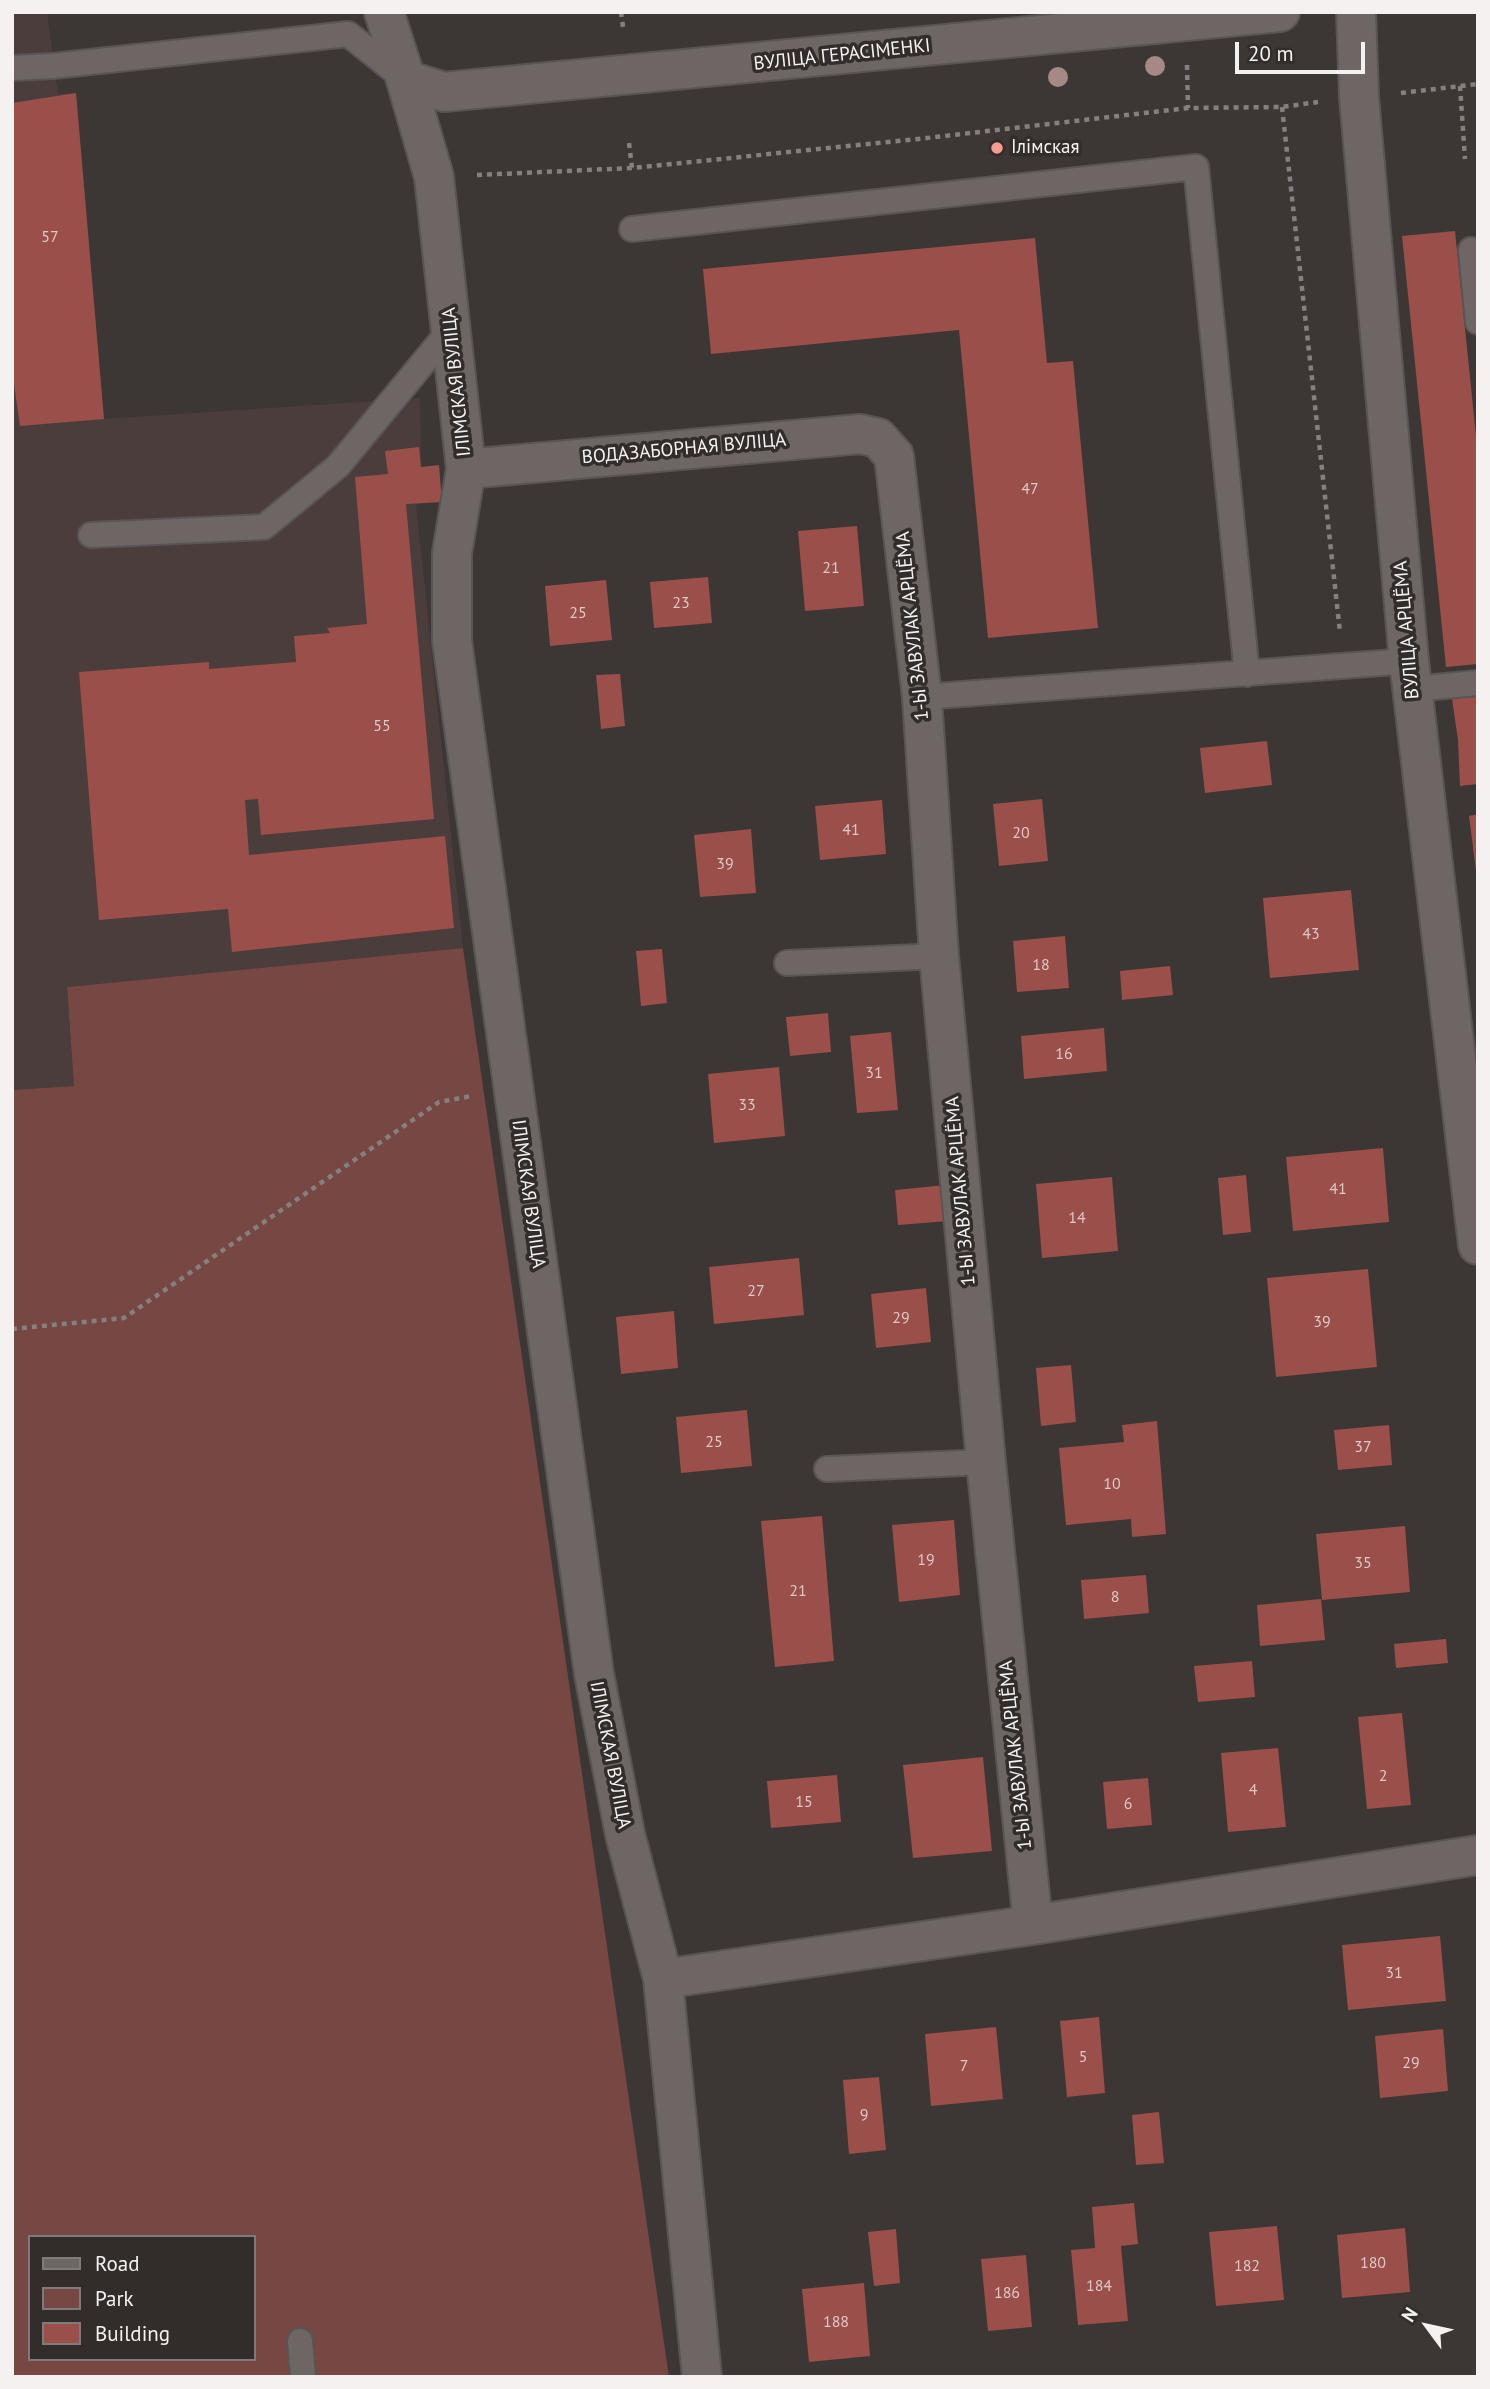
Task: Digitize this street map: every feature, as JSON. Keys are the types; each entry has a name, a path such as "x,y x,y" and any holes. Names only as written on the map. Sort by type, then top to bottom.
{"street":[{"name":"ІЛІМСКАЯ ВУЛІЦА","path":"384,12 434,177 466,469 452,553 452,641 594,1674 625,1834 663,1979 702,2377"},
{"name":"ВУЛІЦА ГЕРАСІМЕНКІ","path":"406,80 444,92 1280,12"},
{"name":"ВУЛІЦА АРЦЁМА","path":"1356,12 1359,97 1411,675 1478,1245"},
{"name":"ВОДАЗАБОРНАЯ ВУЛІЦА","path":"466,469 860,434 878,438 894,456"},
{"name":"1-Ы ЗАВУЛАК АРЦЁМА","path":"894,456 922,697 939,956 1033,1925"},
{"path":"663,1979 1033,1925 1478,1855"}],"lane":[{"path":"12,68 53,66 348,34 406,80"},
{"path":"632,229 1196,167 1247,674"},
{"path":"1471,250 1478,322"},
{"path":"91,535 264,527 338,466 451,329"},
{"path":"922,697 1350,666 1478,682"},
{"path":"787,962 939,956"},
{"path":"827,1469 986,1462"},
{"path":"300,2341 303,2377"}],"path":[{"path":"621,12 622,27"},
{"path":"1187,65 1188,108"},
{"path":"1401,93 1478,84"},
{"path":"1460,86 1465,159"},
{"path":"434,177 632,169 1188,108 1282,107 1328,100"},
{"path":"1282,107 1338,623 1350,666"},
{"path":"629,143 632,169"},
{"path":"12,1329 124,1318 439,1102 513,1089"}],"shaded area":[{"path":"12,12 47,12 58,94 76,93 104,419 420,398 421,467 442,502 416,504 463,948 67,987 74,1086 12,1090"}],"green space":[{"path":"463,948 669,2377 12,2377 12,1090 74,1086 67,987"}],"building":[{"path":"76,93 104,419 20,426 12,370 12,103"},
{"path":"1455,231 1478,455 1478,664 1446,667 1402,236"},
{"path":"1035,238 1047,363 1073,361 1098,628 988,638 959,330 711,354 703,269"},
{"path":"419,447 421,467 439,465 442,502 406,504 434,819 261,835 258,799 245,800 249,855 445,836 454,928 232,952 228,909 99,920 79,672 209,662 209,669 296,662 294,636 330,633 327,628 367,624 355,477 388,474 385,451"},
{"path":"857,526 864,606 805,611 798,531"},
{"path":"708,577 712,623 654,628 650,582"},
{"path":"606,580 612,640 550,646 545,586"},
{"path":"620,674 625,726 601,729 596,675"},
{"path":"1478,696 1478,784 1460,786 1458,740 1452,699"},
{"path":"1267,741 1272,785 1205,793 1200,748"},
{"path":"1042,799 1048,861 999,866 993,804"},
{"path":"882,800 886,854 820,860 815,806"},
{"path":"1478,814 1478,871 1476,871 1469,816"},
{"path":"751,829 756,893 700,897 694,835"},
{"path":"1351,890 1359,970 1270,978 1263,898"},
{"path":"1065,936 1069,988 1017,992 1013,941"},
{"path":"662,949 667,1003 641,1006 636,951"},
{"path":"1170,966 1173,995 1122,1000 1120,971"},
{"path":"828,1013 831,1052 790,1056 786,1017"},
{"path":"1104,1028 1107,1071 1024,1079 1021,1036"},
{"path":"891,1032 898,1110 857,1113 850,1036"},
{"path":"779,1067 785,1136 714,1143 708,1074"},
{"path":"1383,1148 1389,1222 1293,1231 1286,1157"},
{"path":"1246,1175 1251,1232 1223,1235 1218,1178"},
{"path":"1112,1177 1118,1251 1042,1258 1036,1184"},
{"path":"946,1185 949,1221 898,1225 895,1190"},
{"path":"799,1258 804,1315 714,1324 709,1267"},
{"path":"1368,1269 1377,1367 1276,1377 1267,1278"},
{"path":"926,1288 931,1342 876,1348 871,1294"},
{"path":"674,1311 678,1368 621,1374 616,1317"},
{"path":"1071,1365 1076,1422 1041,1426 1036,1368"},
{"path":"747,1410 752,1466 681,1473 676,1417"},
{"path":"1157,1421 1166,1534 1132,1537 1131,1519 1066,1525 1059,1448 1124,1442 1122,1425"},
{"path":"1389,1425 1392,1465 1338,1470 1334,1430"},
{"path":"822,1516 834,1661 775,1667 761,1521"},
{"path":"954,1520 960,1595 899,1602 892,1525"},
{"path":"1405,1526 1410,1592 1322,1600 1316,1534"},
{"path":"1146,1575 1149,1613 1084,1619 1081,1580"},
{"path":"1321,1599 1325,1640 1260,1646 1257,1605"},
{"path":"1446,1639 1448,1663 1396,1668 1394,1644"},
{"path":"1252,1661 1255,1697 1198,1702 1194,1666"},
{"path":"1402,1713 1411,1805 1367,1809 1358,1717"},
{"path":"1278,1748 1286,1827 1228,1832 1221,1753"},
{"path":"983,1757 992,1851 913,1858 903,1765"},
{"path":"837,1775 841,1822 771,1828 767,1781"},
{"path":"1148,1778 1152,1825 1107,1829 1103,1782"},
{"path":"1440,1936 1446,2001 1348,2010 1342,1945"},
{"path":"1099,2017 1105,2093 1067,2097 1060,2021"},
{"path":"996,2027 1003,2099 931,2106 925,2034"},
{"path":"1443,2029 1448,2091 1380,2098 1375,2036"},
{"path":"879,2077 886,2150 849,2154 843,2080"},
{"path":"1159,2112 1164,2163 1136,2165 1132,2115"},
{"path":"1134,2203 1138,2244 1121,2246 1128,2321 1078,2325 1071,2250 1095,2248 1092,2207"},
{"path":"1277,2226 1284,2300 1216,2306 1209,2232"},
{"path":"1405,2228 1410,2292 1342,2298 1337,2235"},
{"path":"896,2229 900,2283 874,2286 868,2232"},
{"path":"1026,2255 1032,2327 988,2331 981,2259"},
{"path":"864,2283 870,2356 809,2362 802,2289"}],"place":[{"name":"Ілімская","path":"997,148"}]}
